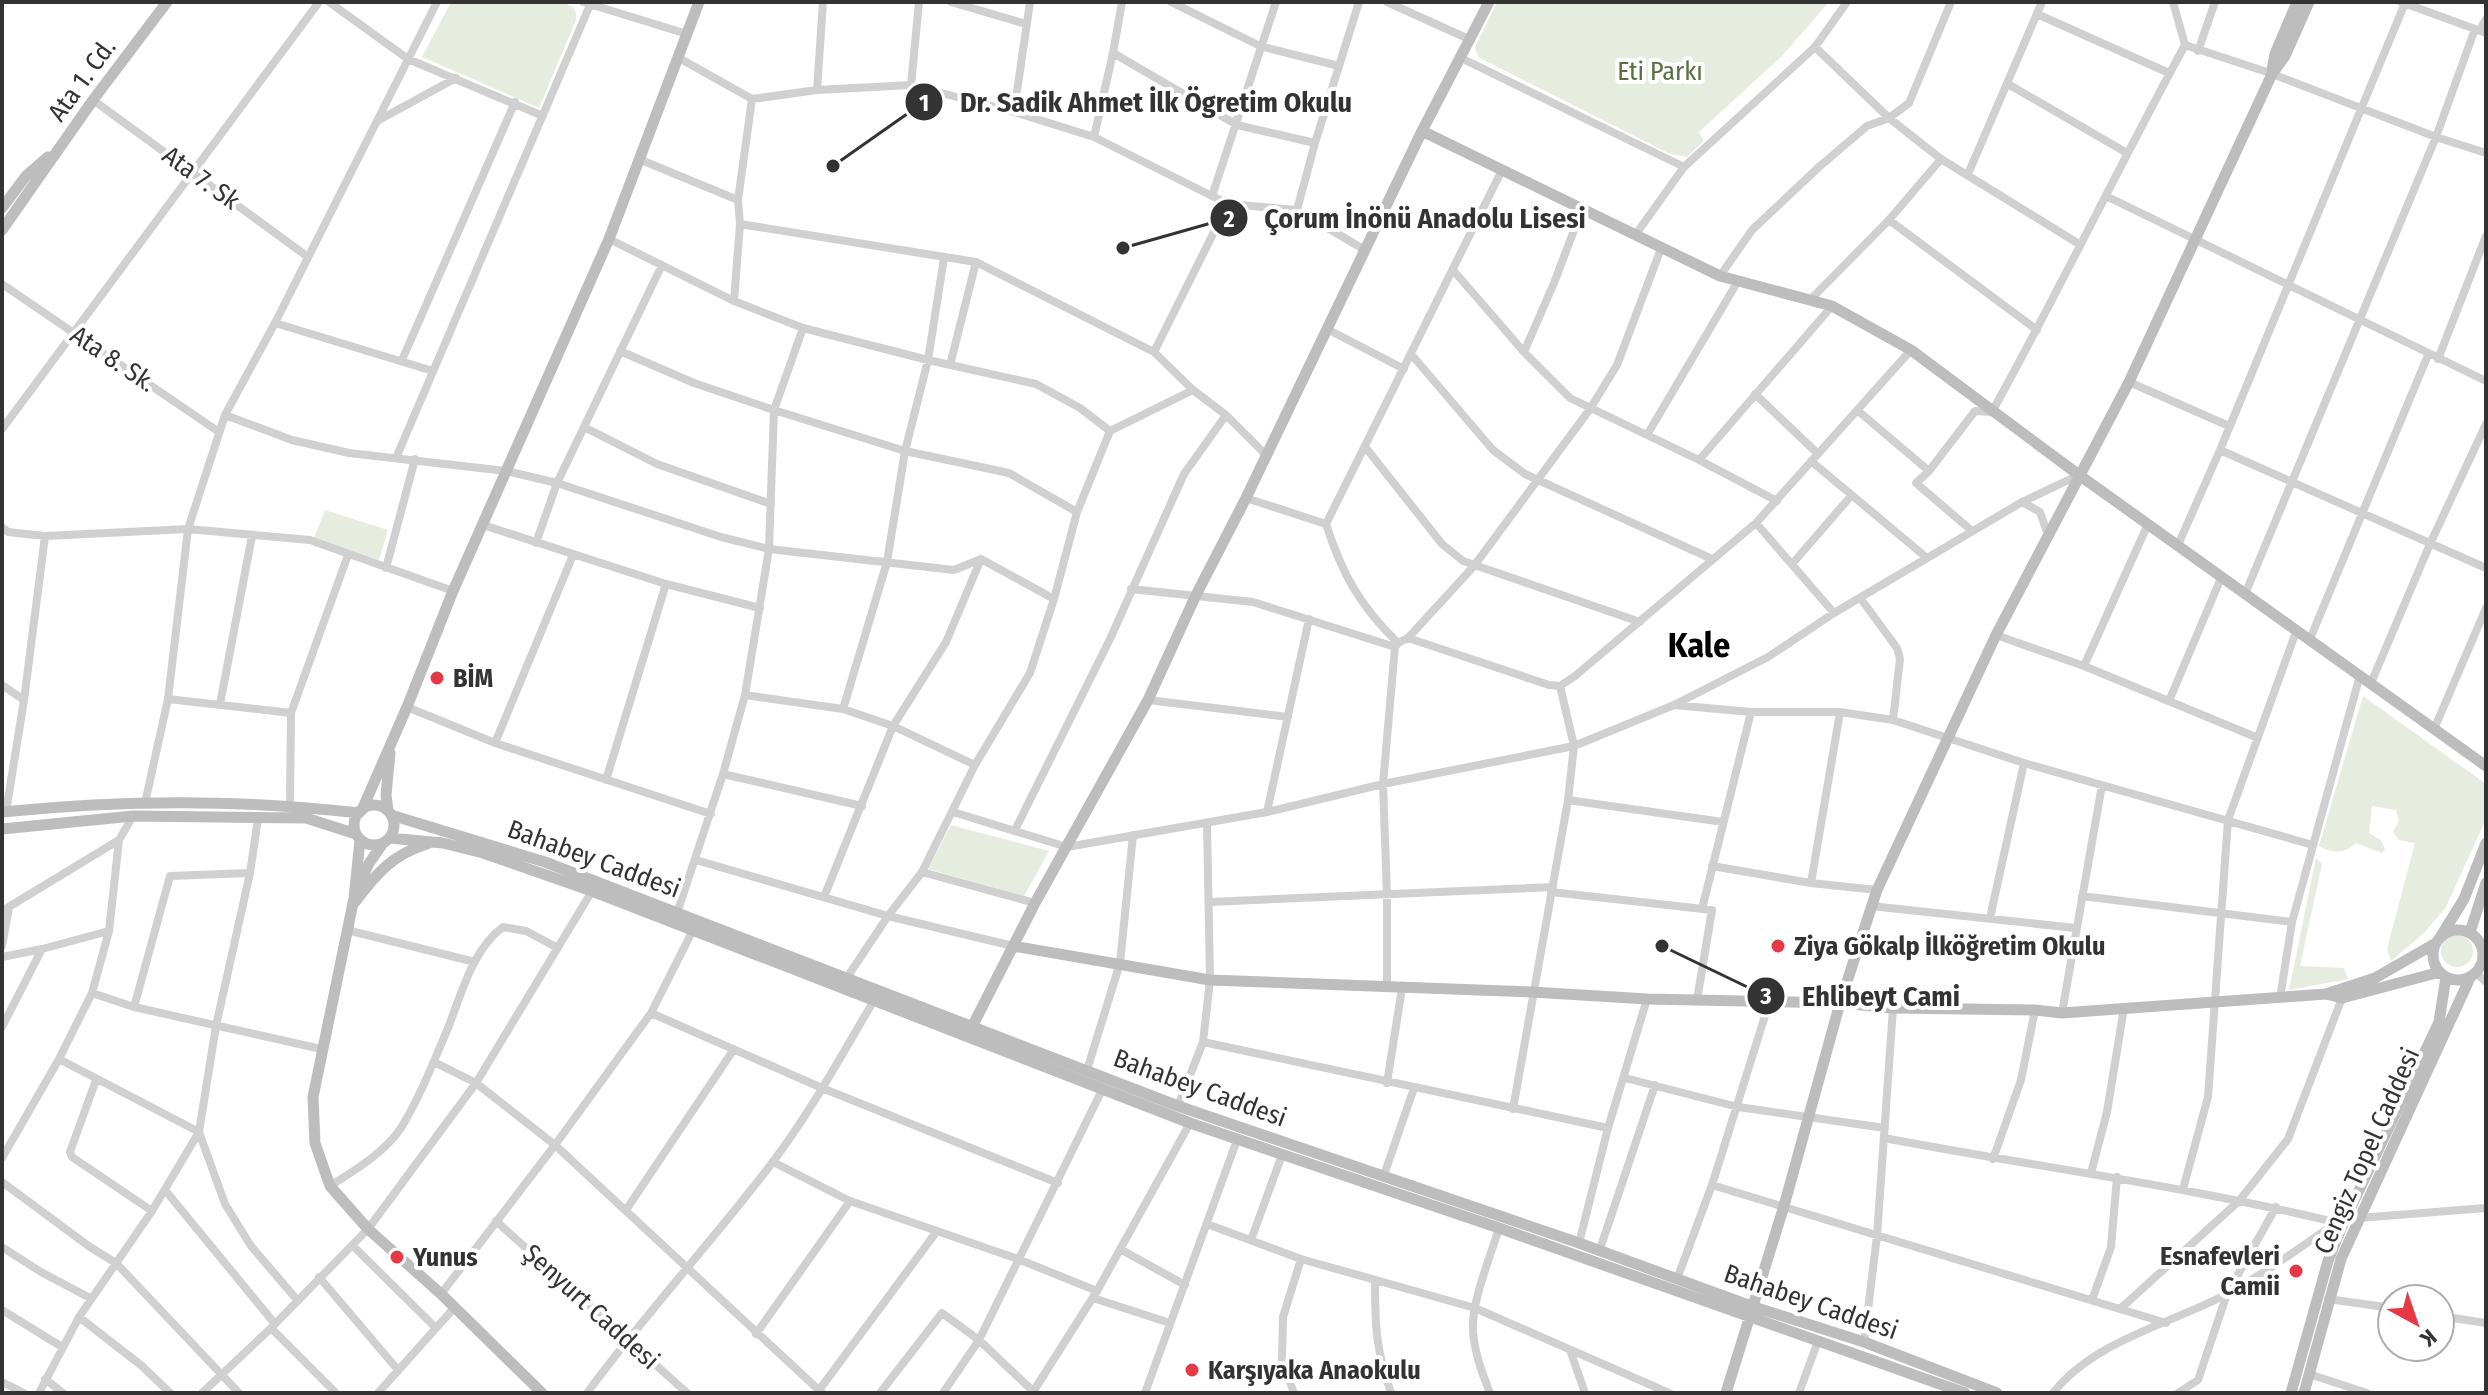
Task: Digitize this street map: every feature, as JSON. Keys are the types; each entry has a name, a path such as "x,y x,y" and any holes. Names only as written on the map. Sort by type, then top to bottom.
{"street":[{"name":"Ata 1. Cd.","path":"2,230 93,100 167,2"},
{"path":"2,429 319,2"},
{"path":"329,2 408,59 543,116"},
{"path":"145,803 168,699 188,529 225,415 275,323 437,2"},
{"path":"354,902 358,837 354,823 609,239 699,2"},
{"path":"817,90 823,2"},
{"path":"911,85 919,2"},
{"path":"951,2 1026,24"},
{"path":"1014,112 1030,2"},
{"path":"1094,137 1122,2"},
{"path":"1171,2 1260,46 1339,66"},
{"path":"1212,196 1276,2"},
{"path":"1297,210 1359,2"},
{"path":"1387,2 1471,40"},
{"path":"972,1027 1035,903 1148,700 1422,131 1489,2"},
{"path":"1636,234 1684,167 1815,47 1847,2"},
{"path":"1720,276 1752,230 1819,167 1867,126 1889,118 1909,103 1951,2"},
{"path":"1968,174 2042,2"},
{"path":"1992,412 2185,45 2173,2"},
{"path":"2198,51 2215,2"},
{"path":"2272,74 2275,54 2297,2"},
{"path":"1726,1393 1784,1206 1840,1003 1877,890 1996,635 2129,382 2272,74 2285,56 2309,2"},
{"path":"396,458 543,116 586,3 687,34"},
{"path":"2178,545 2362,110 2403,3 2480,31"},
{"path":"2037,14 2169,73"},
{"path":"2245,594 2486,19"},
{"path":"2185,45 2486,153"},
{"path":"1815,47 1889,118 1941,159 2079,244"},
{"path":"1113,53 1237,125 1315,143"},
{"path":"679,58 752,99 817,90 911,85 1014,112 1094,137 1228,204 1297,210 1365,250"},
{"path":"1461,58 1684,167"},
{"path":"377,121 456,78"},
{"path":"2008,84 2127,153"},
{"path":"734,301 740,224 738,200 752,99"},
{"name":"Ata 7. Sk","path":"93,100 308,257"},
{"path":"402,360 515,102"},
{"path":"1422,131 1720,276 1832,306 1911,350 2221,578 2486,766"},
{"name":"Ata 1. Cd.","path":"2,208 26,176 61,147"},
{"path":"1811,299 1889,220 1941,159"},
{"path":"641,160 738,200"},
{"path":"1387,988 1383,784 1396,645 1346,577 1326,524 1502,170"},
{"path":"2106,196 2486,381"},
{"path":"1154,352 1228,204"},
{"path":"1524,352 1582,209"},
{"path":"1889,220 2037,330"},
{"path":"740,224 976,262 1154,352 1266,455"},
{"path":"2438,359 2486,236"},
{"path":"609,239 734,301 803,328 1036,384 1080,408 1110,431"},
{"path":"1131,589 1253,602 1396,645 1408,638 1474,566 1590,409 1617,365 1662,246"},
{"path":"843,709 887,562 905,451 928,360 944,258"},
{"path":"950,365 976,262"},
{"path":"536,543 557,483 662,265"},
{"path":"1453,270 1524,352 1570,398 1777,501"},
{"path":"1647,435 1738,281"},
{"name":"Ata 8. Sk.","path":"4,283 219,432"},
{"path":"1699,460 1832,306"},
{"path":"275,323 433,371"},
{"path":"677,913 711,814 745,695 769,549 774,410 803,328"},
{"path":"1327,329 1404,369"},
{"path":"1408,638 1560,686 1756,523 1911,350"},
{"path":"620,351 694,383 774,410 905,451 1009,473 1077,512"},
{"path":"1411,354 1493,450 1538,481 1712,559"},
{"path":"2310,639 2428,355"},
{"path":"2129,382 2229,426"},
{"path":"846,979 922,872 975,765 1030,673 1077,512 1110,431 1193,390"},
{"path":"1755,394 1817,453"},
{"path":"1857,410 1929,471"},
{"path":"1972,531 1916,483 1929,471 1975,411 1992,412"},
{"path":"225,415 292,440 349,453 506,471 557,483 721,537 769,549 954,570 981,559"},
{"path":"1015,830 1110,639 1184,474 1226,415"},
{"path":"2371,683 2430,544 2486,424"},
{"path":"584,427 657,464 771,504"},
{"path":"1366,448 1442,544 1474,566 1640,622"},
{"path":"2220,450 2486,568"},
{"path":"386,568 415,459"},
{"path":"1811,461 1927,558"},
{"path":"953,812 1067,847 1267,812 1383,784 1574,746 1674,705 1768,657 1834,613 1972,531 2022,502 2079,475"},
{"path":"1792,564 1851,496"},
{"path":"1246,498 1326,524"},
{"path":"2022,502 2040,512 2048,535"},
{"path":"1756,523 1834,613"},
{"path":"2084,666 2148,524"},
{"path":"483,525 666,584 760,608"},
{"path":"2,527 8,532 45,536 188,529 310,540 453,591"},
{"path":"45,536 24,700 4,812 145,803 290,805 360,811 372,806 389,813"},
{"path":"220,704 252,536"},
{"path":"290,805 291,713 348,555"},
{"path":"495,743 573,555"},
{"path":"981,559 1054,599"},
{"path":"824,897 893,726 946,642 981,559"},
{"path":"2169,701 2221,578"},
{"path":"606,780 666,584"},
{"path":"1861,599 1897,648 1900,659 1893,720"},
{"path":"2435,727 2486,608"},
{"path":"1267,812 1309,619"},
{"path":"2183,1189 2208,1097 2228,820 2297,629"},
{"path":"1996,635 2084,666 2258,738"},
{"path":"2280,998 2292,922 2360,675"},
{"path":"2,685 24,700"},
{"path":"1513,1109 1568,800 1574,746 1560,686"},
{"path":"745,695 843,709 893,726 975,765"},
{"path":"168,699 291,713"},
{"path":"1148,700 1288,717"},
{"path":"1674,705 1751,712 1840,712 1893,720 2024,763 2313,845"},
{"path":"407,707 495,743 711,814"},
{"path":"1702,909 1751,712"},
{"path":"1811,883 1840,712"},
{"path":"391,744 386,795 394,827 368,865 354,902 313,1097 315,1143 330,1186 368,1229 455,1307 542,1393"},
{"path":"1990,918 2024,763"},
{"path":"723,774 862,806"},
{"path":"2062,1013 2102,785"},
{"path":"1568,800 1723,822"},
{"name":"Bahabey Caddesi","path":"389,813 545,862 1178,1106 1579,1243 1677,1279 1818,1341 1965,1393"},
{"path":"2,829 133,816 306,818 358,837 371,845 386,840"},
{"path":"2,1158 59,1059 92,993 109,931 119,840 133,816"},
{"path":"39,1393 90,1298 152,1211 199,1132 216,1026 250,873 258,819"},
{"path":"1178,1106 1203,1042 1210,980 1207,823"},
{"path":"1087,1070 1120,963 1133,835"},
{"path":"2,946 6,910 119,840"},
{"name":"Bahabey Caddesi","path":"386,840 443,843 483,853 592,891 1237,1140 1750,1311 1864,1342 1997,1393"},
{"path":"354,902 384,866 397,857 425,844 443,843"},
{"path":"2485,886 2477,934 2485,959 2473,975 2454,980 2443,975 2433,958 2438,940 2464,899 2486,843"},
{"path":"696,860 888,916 1013,946 1210,980 1647,999 1840,1003 1893,1008 2062,1013 2280,998 2326,994 2375,978 2454,929 2477,934"},
{"path":"1712,866 1811,883 1877,890"},
{"path":"922,872 1035,903"},
{"path":"134,1007 170,876 250,873"},
{"path":"1210,902 1552,890 1712,910 1697,1000"},
{"path":"202,1393 368,1229 476,1083 592,891"},
{"path":"2082,896 2292,922"},
{"path":"1871,906 2075,928"},
{"path":"330,1186 370,1160 399,1130 434,1062 488,938 503,927 526,931 558,948"},
{"path":"347,930 475,962"},
{"path":"441,1294 651,1013 693,930"},
{"path":"2,957 109,931"},
{"path":"2,1027 42,949"},
{"path":"2326,994 2342,998 2443,975"},
{"name":"Cengiz Topel Caddesi","path":"2291,1393 2328,1261 2439,1022 2443,975"},
{"path":"2473,975 2486,982"},
{"name":"Cengiz Topel Caddesi","path":"2304,1393 2341,1259 2473,975"},
{"path":"1387,1083 1402,988"},
{"path":"92,993 134,1007 321,1049"},
{"path":"2120,1309 2239,1201 2288,1139 2342,998"},
{"path":"1579,1243 1608,1128 1647,999"},
{"path":"587,1393 627,1339 773,1162 873,1002"},
{"path":"1677,1279 1738,1107 1769,1003"},
{"path":"1864,1342 1877,1236 1893,1008"},
{"path":"2091,1173 2107,1112 2124,1008"},
{"path":"1993,1159 2021,1080 2035,1010"},
{"path":"651,1013 822,1088 1058,1183"},
{"path":"1203,1042 1608,1128"},
{"path":"626,1210 734,1049"},
{"path":"59,1059 199,1132 225,1204 251,1246 298,1301"},
{"path":"434,1062 476,1083 555,1145 819,1392 937,1231"},
{"path":"1625,1078 1738,1107 1885,1133 1993,1159 2183,1189 2343,1224"},
{"path":"96,1080 70,1152 72,1157 152,1211"},
{"path":"1599,1252 1655,1085"},
{"path":"949,1391 979,1340 1103,1088"},
{"path":"1384,1175 1414,1088"},
{"path":"880,1393 942,1313 979,1340 1034,1392 1095,1294 1190,1123"},
{"path":"1145,1393 1237,1140"},
{"path":"1251,1240 1282,1155"},
{"path":"773,1162 850,1201 1018,1259 1170,1323"},
{"path":"2092,1300 2111,1247 2117,1177"},
{"path":"2,1182 116,1263 239,1393"},
{"path":"1712,1185 2166,1323"},
{"path":"165,1190 273,1326 336,1393"},
{"path":"756,1334 850,1201"},
{"path":"2178,1393 2198,1380 2227,1294 2276,1207"},
{"path":"2359,1218 2486,1208"},
{"name":"Şenyurt Caddesi","path":"496,1221 687,1393"},
{"path":"1207,1224 1301,1259 1475,1308 1669,1393"},
{"path":"2053,1393 2062,1381 2105,1349 2227,1294 2327,1229 2343,1224"},
{"path":"1490,1393 1476,1355 1473,1329 1475,1308 1499,1228"},
{"path":"353,1246 436,1328"},
{"path":"2,1247 90,1298"},
{"path":"1120,1249 1185,1285"},
{"path":"1294,1393 1282,1360 1283,1317 1301,1259"},
{"path":"319,1277 398,1370"},
{"path":"1375,1281 1375,1328 1379,1356 1391,1393"},
{"path":"2328,1299 2376,1306"},
{"path":"381,1392 455,1307"},
{"path":"2,1310 62,1347"},
{"path":"79,1317 142,1366 170,1393"},
{"path":"2456,1318 2486,1323"},
{"path":"1799,1393 1818,1341"},
{"path":"1570,1350 1585,1393"},
{"path":"2309,1374 2367,1393"},
{"path":"45,1379 63,1393"},
{"path":"2,1382 24,1393"}],"green space":[{"path":"451,2 561,2 573,8 576,20 539,108 422,57"},
{"name":"Eti Parkı","path":"1497,2 1829,2 1782,56 1699,132 1704,141 1687,157 1670,154 1478,57 1475,47"},
{"path":"325,510 388,530 379,560 314,538"},
{"path":"2363,696 2486,784 2486,819 2446,907 2424,933 2391,961 2387,949 2415,843 2399,840 2393,832 2399,821 2396,810 2372,806 2369,833 2381,840 2385,849 2382,853 2356,843 2338,852 2319,846"},
{"path":"951,825 1049,851 1024,896 928,869"},
{"path":"2316,858 2322,864 2300,966 2344,968 2348,979 2289,990"},
{"path":"2457,935 2468,940 2473,951 2468,962 2457,967 2446,962 2441,951 2446,940"}],"place":[{"name":"Dr. Sadik Ahmet İlk Ögretim Okulu","path":"833,166"},
{"name":"Çorum İnönü Anadolu Lisesi","path":"1123,248"},
{"name":"BİM","path":"437,678"},
{"name":"Ehlibeyt Cami","path":"1662,946"},
{"name":"Ziya Gökalp İlköğretim Okulu","path":"1778,946"},
{"name":"Yunus","path":"397,1257"},
{"name":"Esnafevleri Camii","path":"2296,1271"},
{"name":"Karşıyaka Anaokulu","path":"1192,1370"}],"district":[{"name":"Kale","path":"1699,645"}]}
